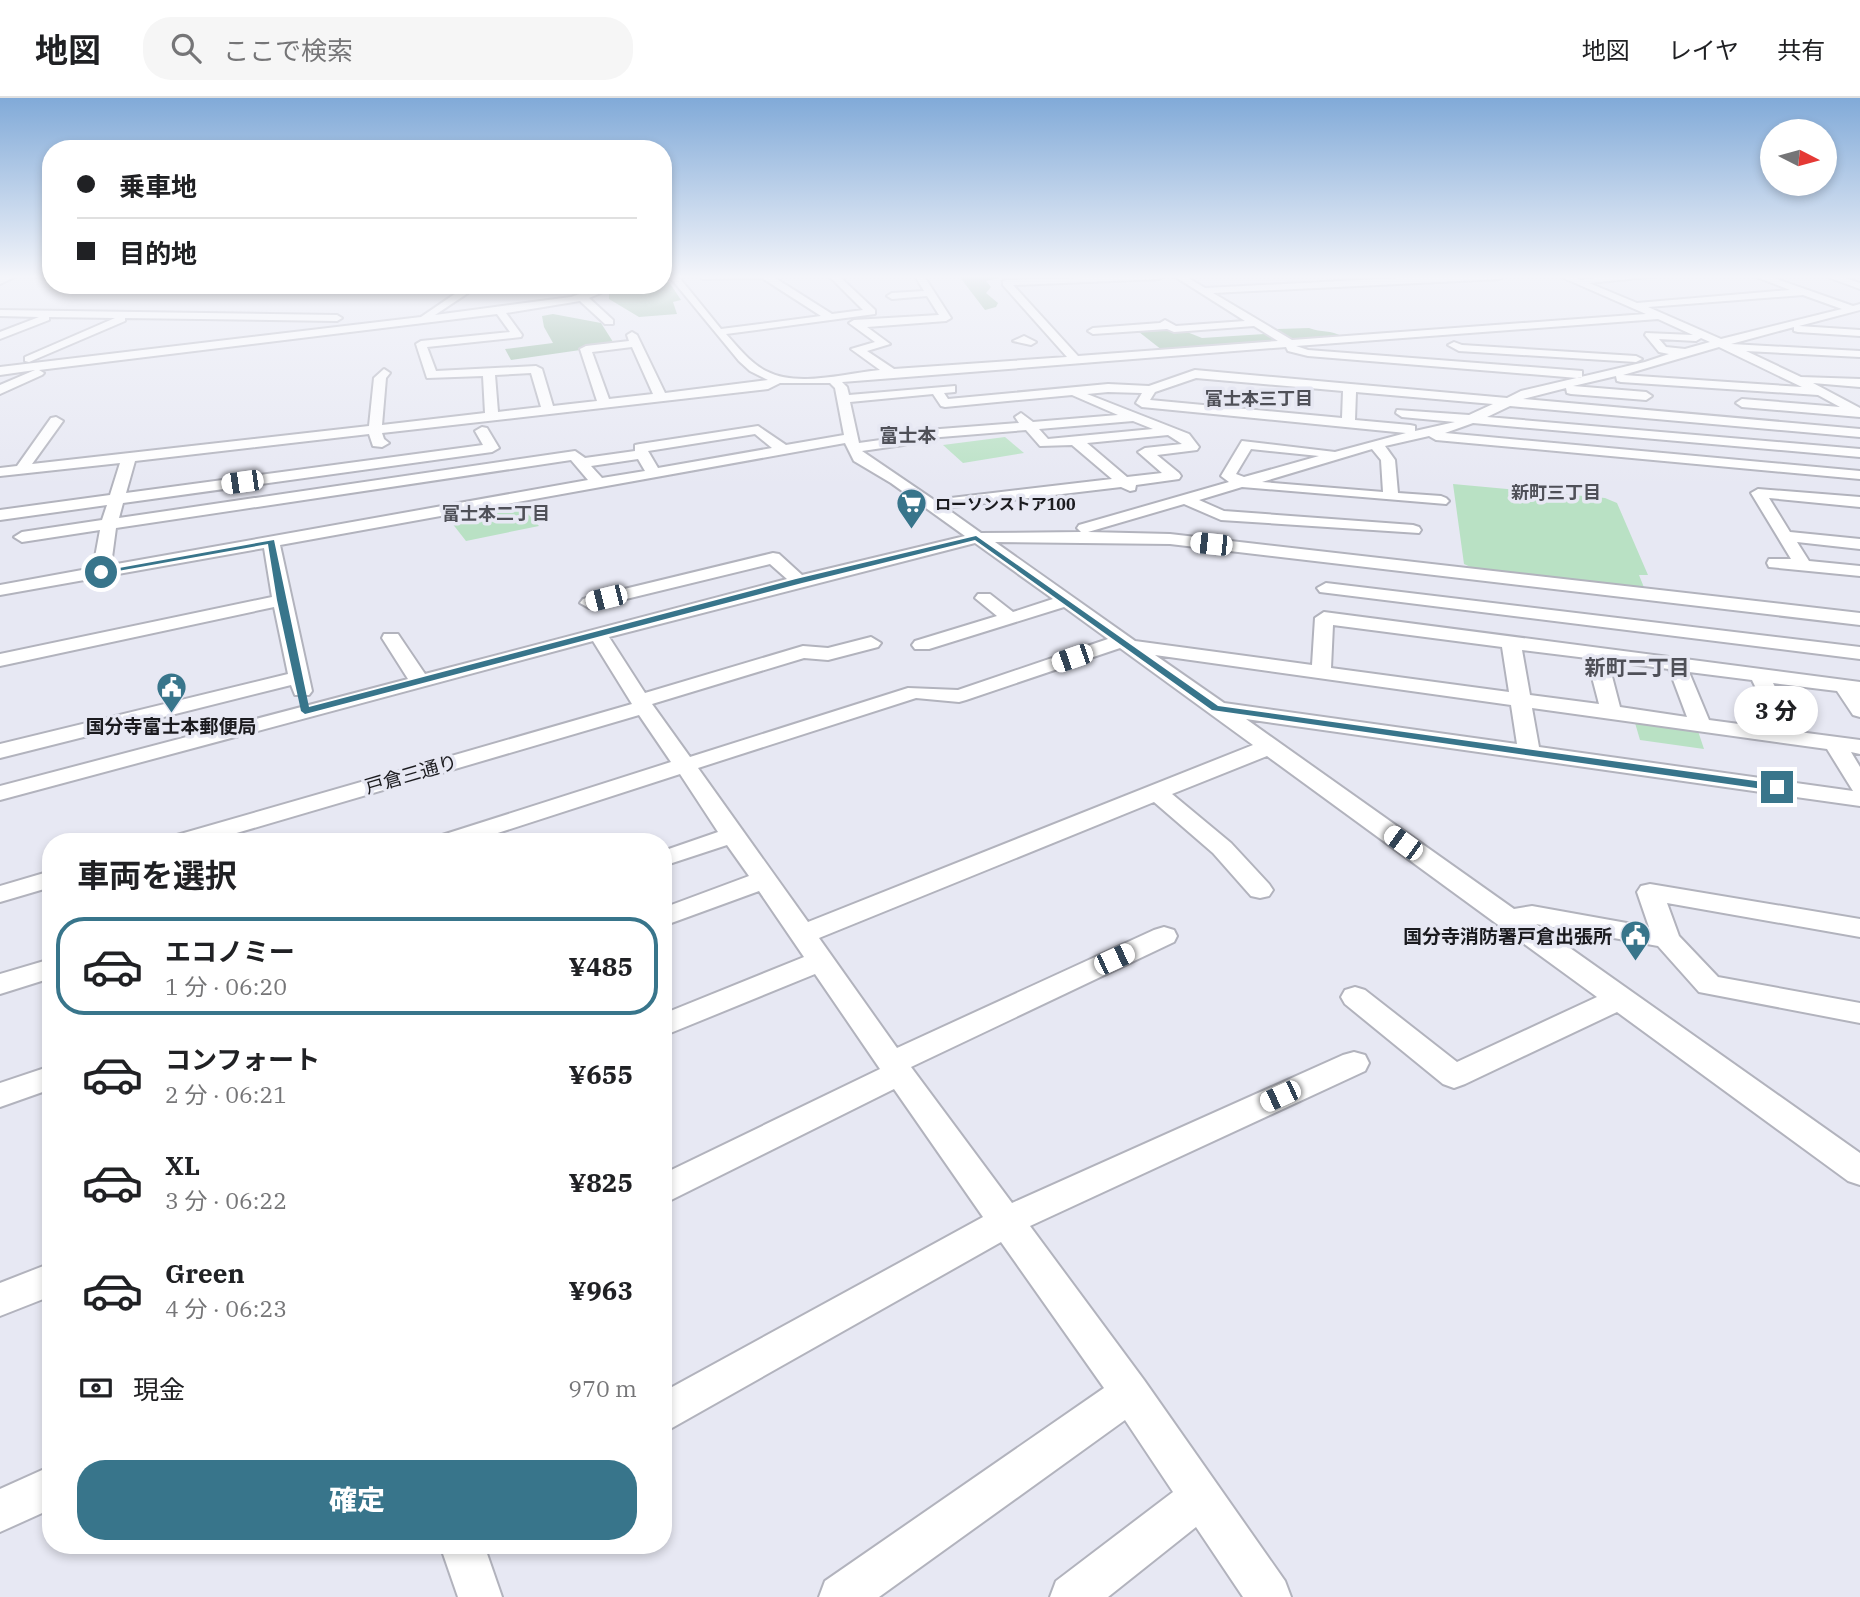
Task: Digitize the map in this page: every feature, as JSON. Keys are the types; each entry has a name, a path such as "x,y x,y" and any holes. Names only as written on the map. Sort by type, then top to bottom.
{"street":[{"path":"1,371 59,346"},
{"path":"1,371 210,346"},
{"path":"479,359 500,346"},
{"path":"601,346 586,349 604,404"},
{"path":"637,346 661,398"},
{"path":"733,346 759,372 779,379 835,382 892,373 1249,346"},
{"path":"873,346 857,349 892,373"},
{"path":"1033,346 1045,361"},
{"path":"1063,346 1075,359"},
{"path":"1290,346 1292,349 1308,354 1823,392"},
{"path":"1455,346 1662,366"},
{"path":"1659,346 1663,350 1685,352 1718,346"},
{"path":"1725,346 1800,376 1860,413"},
{"path":"1738,346 1860,354"},
{"path":"1057,536 1375,445 1454,427 1508,402 1551,388 1636,368 1662,366 1685,352"},
{"path":"479,359 536,369 548,411"},
{"path":"479,359 492,417"},
{"path":"1397,360 1401,376"},
{"path":"0,390 59,364"},
{"path":"1294,382 1294,370 1375,377"},
{"path":"384,373 380,378 376,430 378,443 523,426 519,414"},
{"path":"936,390 945,403 1108,388 1150,391 1195,374 1294,382 1427,433 1860,475"},
{"path":"1089,375 1108,388"},
{"path":"1718,385 1713,377 1800,376 1860,383"},
{"path":"0,472 661,398 768,385 779,379"},
{"path":"932,505 1174,475 1145,452 1192,447 1184,438 1070,392 1054,379"},
{"path":"835,382 841,387 852,443 859,458 932,505 1067,601 1860,1171"},
{"path":"1171,383 1350,405"},
{"path":"844,399 963,388"},
{"path":"1551,388 1653,396"},
{"path":"1150,391 1142,403 1350,405 1508,402 1860,433"},
{"path":"1722,402 1860,413"},
{"path":"1068,408 1107,405"},
{"path":"1402,413 1860,453"},
{"path":"0,590 783,450 903,441 927,434 1029,418 1137,417"},
{"path":"1029,418 1045,443 1170,432"},
{"path":"1689,419 1701,439"},
{"path":"21,470 57,421"},
{"path":"653,473 640,448 758,430 783,450"},
{"path":"0,514 492,448 482,431"},
{"path":"1075,440 1158,509"},
{"path":"1341,455 1247,444 1228,476 1241,482 1441,500"},
{"path":"1375,445 1382,448 1389,460 1397,497 1418,548"},
{"path":"581,463 641,453"},
{"path":"22,537 575,455 598,483"},
{"path":"101,572 109,524 129,457"},
{"path":"354,487 364,525"},
{"path":"1803,565 1758,492 1860,502"},
{"path":"1187,500 1221,515 1340,524 1418,548 1568,585 1860,619"},
{"path":"1827,522 1841,542"},
{"path":"1340,524 1344,559"},
{"path":"0,793 799,581 976,538 1057,536 1171,539 1344,559 1418,548"},
{"path":"1783,536 1860,544"},
{"path":"271,541 305,711"},
{"path":"1326,557 1326,591 1860,653"},
{"path":"589,603 773,558 799,581"},
{"path":"1775,563 1860,571"},
{"path":"1568,585 1576,618 1611,712"},
{"path":"623,594 651,620"},
{"path":"984,598 1010,618"},
{"path":"0,660 281,600"},
{"path":"922,645 1067,601"},
{"path":"1321,671 1324,618 1852,687 1860,711"},
{"path":"598,634 642,704 896,1068 1130,1394 1269,1597"},
{"path":"391,638 420,681"},
{"name":"戸倉三通り","path":"209,833 642,704 796,646 828,654 871,643"},
{"path":"473,833 915,692 959,696 1125,643 1860,747"},
{"path":"1511,643 1530,753"},
{"path":"1677,665 1700,724"},
{"path":"1760,676 1791,737"},
{"path":"0,751 299,677"},
{"path":"1215,708 1860,799"},
{"path":"1835,744 1860,786"},
{"path":"804,934 1269,747"},
{"path":"1156,792 1222,848 1260,890"},
{"path":"672,856 735,834"},
{"path":"672,915 766,879"},
{"path":"0,894 42,882"},
{"path":"1860,928 1650,892 1667,939 1709,985 1860,1013"},
{"path":"1506,918 1532,915 1667,939"},
{"path":"672,1185 896,1068 1164,936"},
{"path":"672,1022 822,960"},
{"path":"0,984 42,971"},
{"path":"1356,997 1454,1076 1619,999"},
{"path":"672,1409 1007,1221 1354,1063"},
{"path":"0,1095 42,1080"},
{"path":"0,1300 42,1283"},
{"path":"841,1597 1130,1394"},
{"path":"0,1511 42,1491"},
{"path":"1072,1597 1200,1498"},
{"path":"465,1554 480,1597"}],"green space":[{"path":"529,346 608,346 511,360 505,349"},
{"path":"1157,346 1218,346 1162,350"},
{"path":"1005,437 1024,453 963,463 943,445"},
{"path":"1453,484 1605,498 1617,503 1648,575 1639,575 1645,590 1477,570 1464,564"},
{"path":"519,504 539,526 466,541 448,518"},
{"path":"1633,716 1696,725 1704,749 1640,740"}],"place":[{"name":"ローソンストア100","path":"912,531"},
{"name":"国分寺富士本郵便局","path":"171,714"},
{"name":"国分寺消防署戸倉出張所","path":"1635,963"}],"district":[{"name":"富士本三丁目","path":"1259,398"},
{"name":"富士本","path":"908,435"},
{"name":"新町三丁目","path":"1556,492"},
{"name":"富士本二丁目","path":"496,513"},
{"name":"新町二丁目","path":"1637,667"}],"route":[{"path":"101,572 271,541 305,711 799,581 976,538 1215,708 1777,787"}]}
